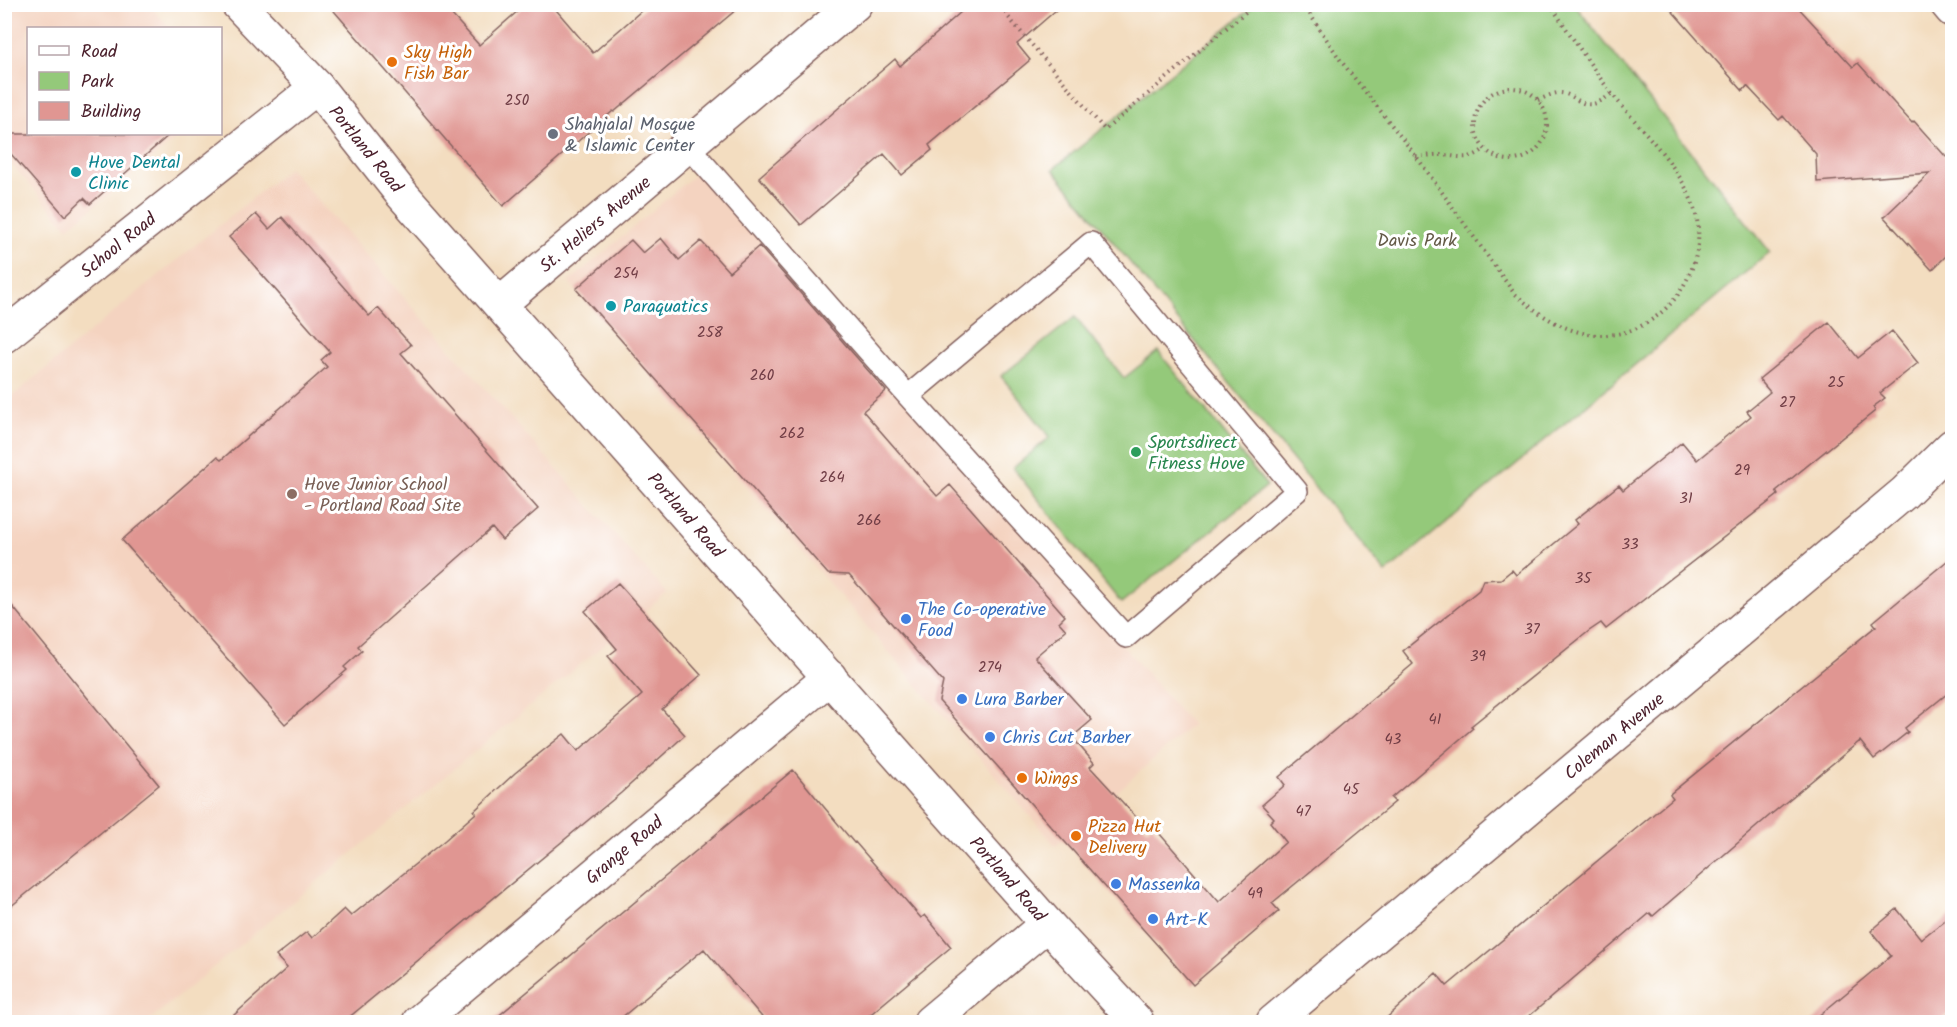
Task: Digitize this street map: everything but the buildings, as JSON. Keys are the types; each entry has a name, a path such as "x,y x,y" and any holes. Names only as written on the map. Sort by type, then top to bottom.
{"street":[{"name":"Portland Road","path":"238,4 317,87 400,192 1137,1023"},
{"name":"St. Heliers Avenue","path":"500,304 855,4"},
{"path":"1947,4 1953,10"},
{"name":"School Road","path":"4,336 317,87"},
{"name":"Coleman Avenue","path":"1273,1023 1894,500 1953,446"},
{"name":"Grange Road","path":"419,1023 830,677"},
{"path":"930,1023 1047,924"}],"lane":[{"path":"688,146 908,396 1126,637 1297,491 1091,243 908,396"}],"path":[{"path":"997,4 1105,130 1254,4"},
{"path":"1303,4 1341,61 1416,156 1514,292 1533,309 1556,324 1581,333 1603,334 1629,331 1658,315 1674,302 1692,272 1699,242 1697,213 1681,177 1612,93 1550,4"},
{"path":"1505,88 1517,88 1528,92 1538,100 1547,122 1546,134 1533,153 1523,159 1511,161 1499,159 1484,150 1475,134 1474,122 1483,100 1493,92 1505,88"},
{"path":"1538,100 1557,93 1591,105 1612,93"},
{"path":"1416,156 1439,155 1463,158 1476,156 1484,150"}],"shaded area":[{"path":"4,5 149,5 169,27 27,27 27,135 181,135 68,228 5,157"},
{"path":"705,166 1192,725 1056,846 569,282"},
{"name":"Hove Junior School - Portland Road Site","path":"289,168 667,593 147,1022 5,1022 5,402"}],"green space":[{"name":"Davis Park","path":"1255,5 1575,5 1770,252 1386,573 1053,169"},
{"name":"Sportsdirect Fitness Hove","path":"1075,317 1124,378 1158,351 1267,486 1121,603 1013,468 1050,437 1001,376"}],"place":[{"name":"Sky High Fish Bar","path":"392,62"},
{"name":"Shahjalal Mosque & Islamic Center","path":"553,134"},
{"name":"Hove Dental Clinic","path":"76,172"},
{"name":"Paraquatics","path":"611,306"},
{"name":"Sportsdirect Fitness Hove","path":"1136,452"},
{"name":"Hove Junior School - Portland Road Site","path":"292,494"},
{"name":"The Co-operative Food","path":"906,619"},
{"name":"Lura Barber","path":"962,699"},
{"name":"Chris Cut Barber","path":"990,737"},
{"name":"Wings","path":"1022,778"},
{"name":"Pizza Hut Delivery","path":"1076,836"},
{"name":"Massenka","path":"1116,884"},
{"name":"Art-K","path":"1153,919"}]}
